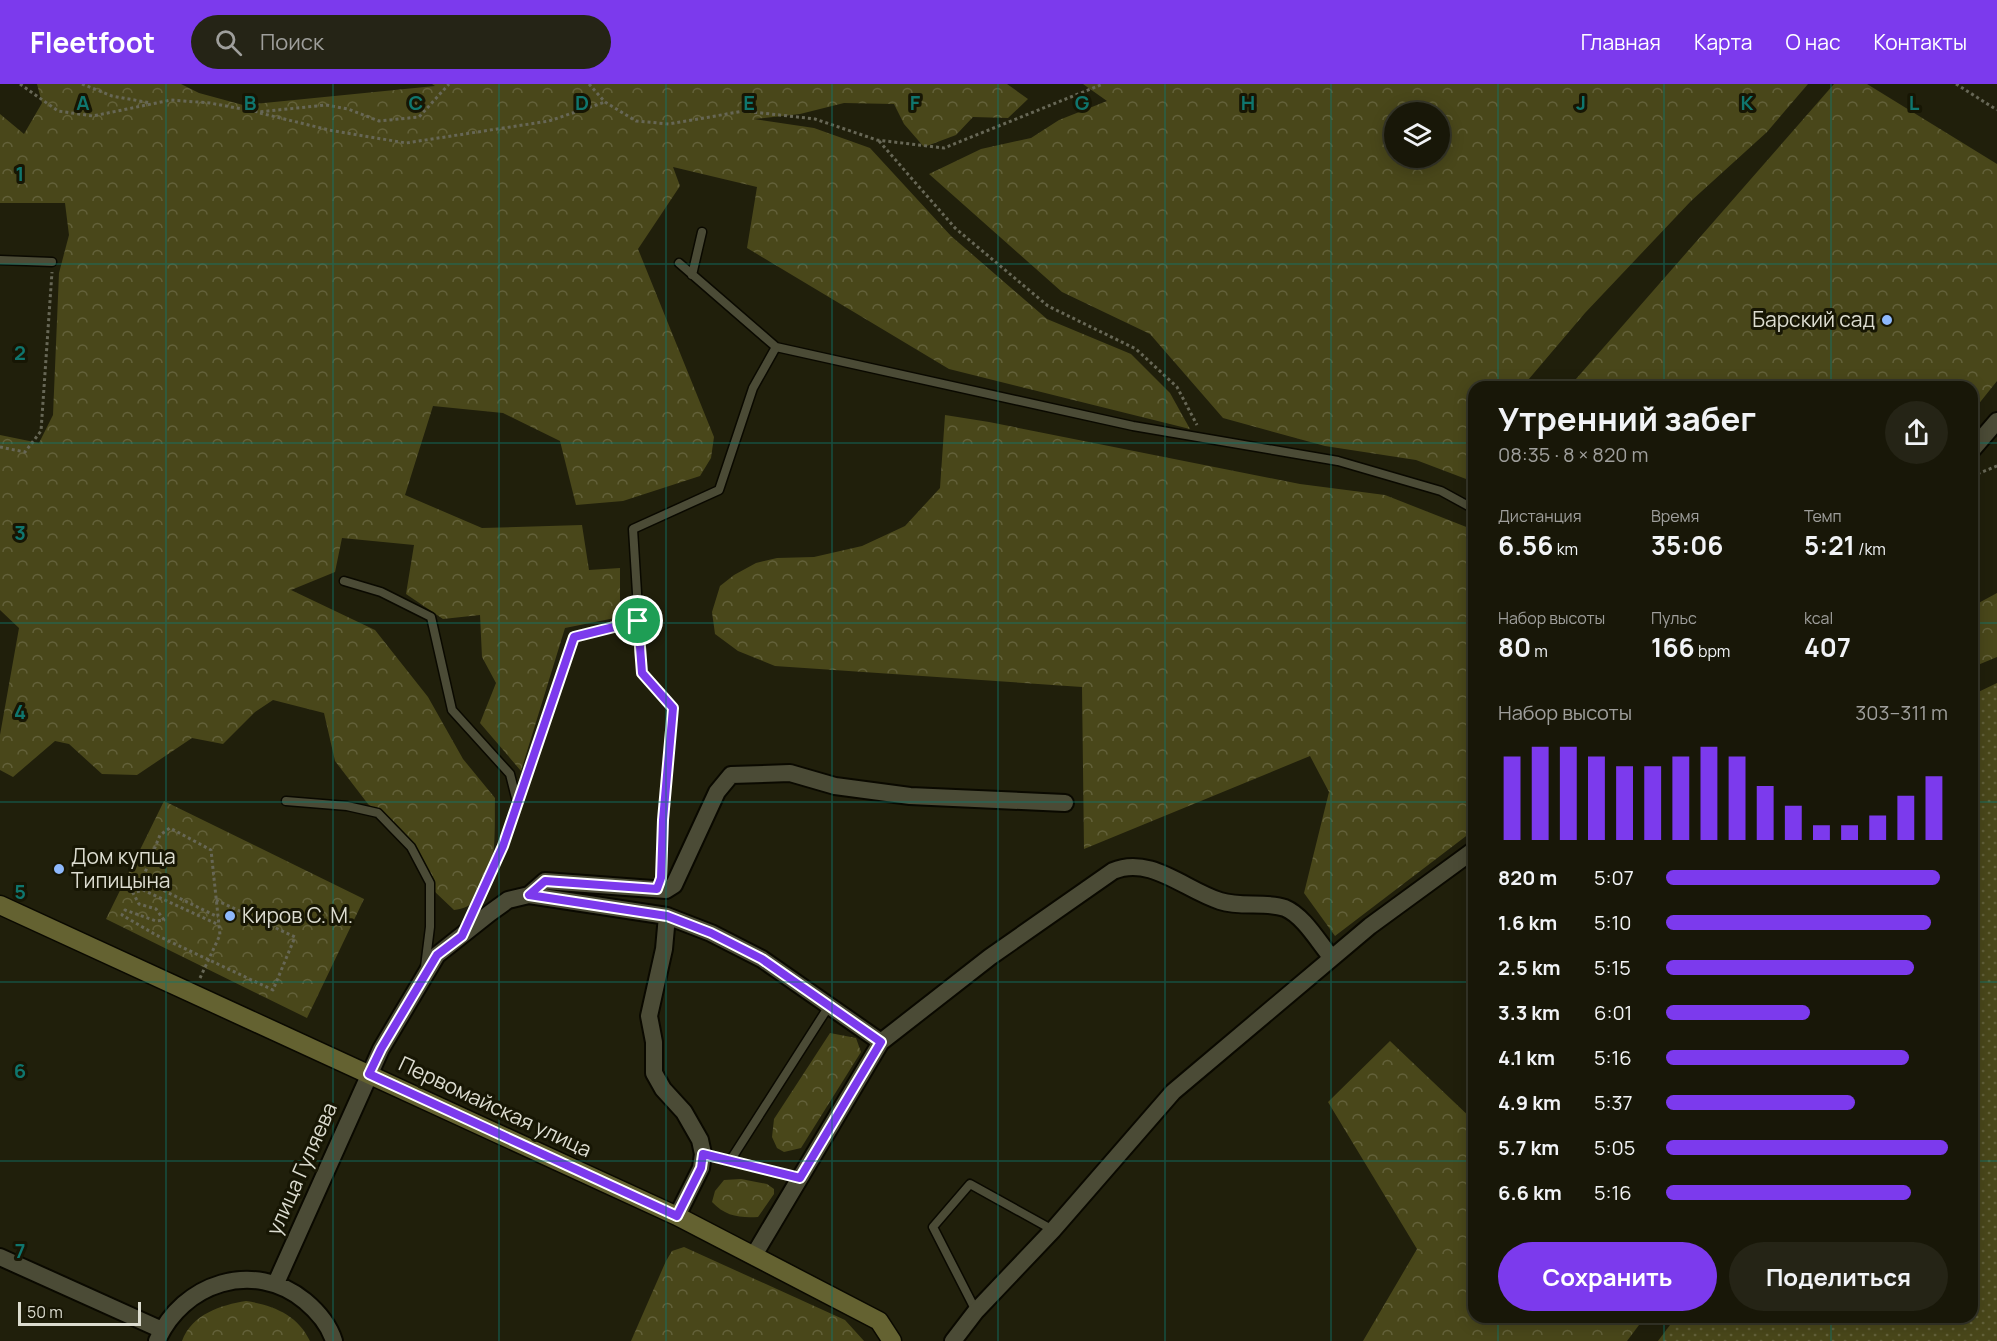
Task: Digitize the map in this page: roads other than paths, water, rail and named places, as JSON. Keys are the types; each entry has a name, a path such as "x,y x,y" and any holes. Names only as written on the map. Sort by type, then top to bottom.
{"main road":[{"name":"Первомайская улица","path":"0,905 677,1216 879,1322 892,1341"}],"street":[{"path":"1978,443 1997,421"},
{"path":"657,889 666,890 674,885 717,792 731,775 790,773 835,786 910,796 1065,803"},
{"path":"953,1341 976,1311 1053,1230 1173,1092 1370,926 1468,854"},
{"path":"753,1255 881,1042 990,957 1113,871 1127,865 1145,866 1221,902 1284,908 1297,916 1332,958"},
{"name":"улица Гуляева","path":"276,1283 381,1049 437,955 508,900 529,895 545,881 657,889"},
{"path":"529,895 667,916 711,933 762,959 881,1042"},
{"path":"667,916 664,949 649,1016 654,1042 654,1073 663,1089 684,1112 700,1140 703,1154 701,1168 677,1216"},
{"path":"0,1257 159,1336 187,1299 212,1285 241,1279 276,1283 294,1292 317,1312 334,1341"}],"lane":[{"path":"692,275 702,232"},
{"path":"0,260 52,262"},
{"path":"679,263 776,347 1121,423 1338,461 1441,492 1468,506"},
{"path":"657,889 661,878 663,820 673,708 642,673 633,529 719,490 753,388 776,347"},
{"path":"344,581 381,592 430,617 452,710 510,774 517,804"},
{"path":"462,936 503,846 574,637 638,621"},
{"path":"286,801 347,806 378,813 411,847 430,883 430,927 423,979"},
{"path":"730,1161 829,1006"},
{"path":"703,1154 800,1178"},
{"path":"976,1311 933,1227 970,1184 1053,1230"}],"place":[{"name":"Барский сад","path":"1887,320"},
{"name":"Дом купца Типицына","path":"59,869"},
{"name":"Киров С. М.","path":"230,916"}]}
